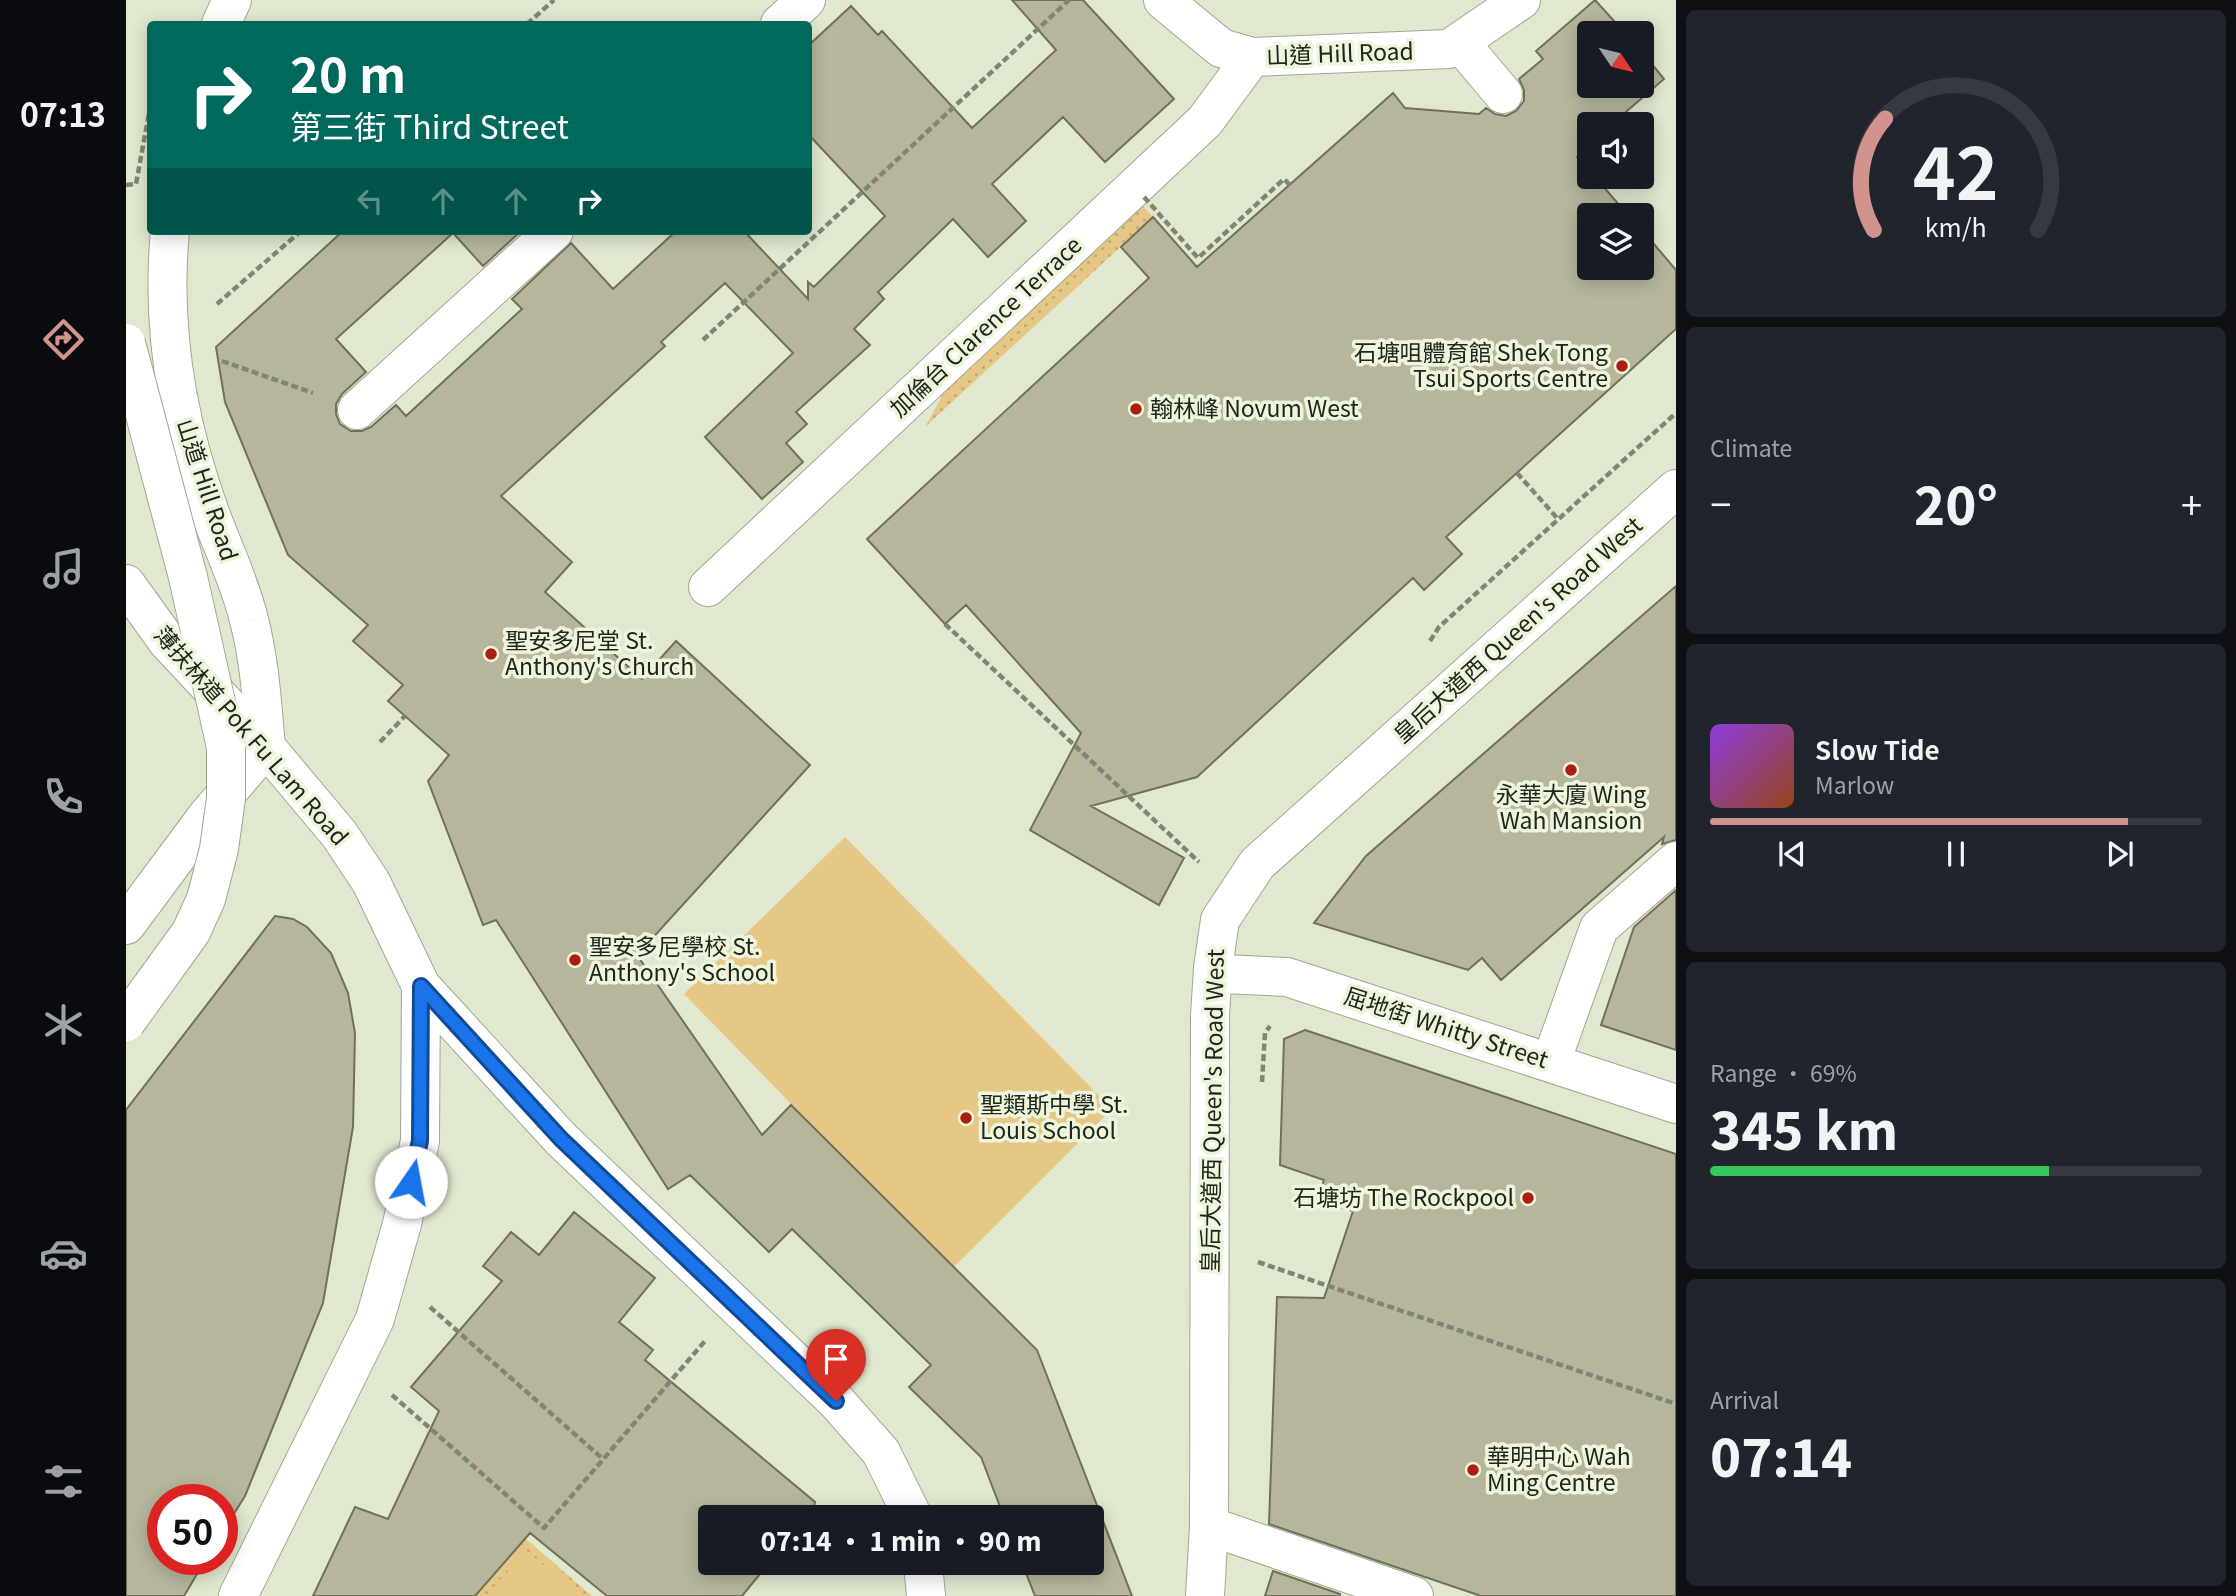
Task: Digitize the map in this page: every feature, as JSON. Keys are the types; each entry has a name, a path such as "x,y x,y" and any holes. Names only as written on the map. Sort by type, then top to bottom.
{"main road":[{"path":"222,21 232,0"},
{"path":"783,21 806,0"},
{"name":"山道 Hill Road","path":"1163,0 1221,48 1252,57 1449,49 1461,44 1521,0"},
{"path":"1461,44 1503,94"},
{"name":"加倫台 Clarence Terrace","path":"708,587 1205,121 1252,57"},
{"name":"山道 Hill Road","path":"170,235 168,323 176,386 190,449 205,497 249,617 258,658 266,747"},
{"path":"357,410 550,235"},
{"path":"126,343 188,577 226,747 226,798 219,849 206,899 191,932 126,1022"},
{"name":"皇后大道西 Queen's Road West","path":"1205,1596 1209,1526 1210,1016 1220,920 1257,864 1676,489"},
{"name":"薄扶林道 Pok Fu Lam Road","path":"126,584 167,641 266,747 324,816 372,882 421,986 420,1141 402,1224 375,1319 238,1596"},
{"path":"126,925 207,816 266,747"},
{"path":"1551,1062 1599,928 1676,861"},
{"name":"屈地街 Whitty Street","path":"1213,968 1223,974 1287,977 1676,1104"},
{"path":"421,986 561,1139 836,1401 881,1452 907,1505"},
{"path":"1209,1526 1414,1596"},
{"path":"924,1575 926,1596"}],"path":[{"path":"530,21 554,0"},
{"path":"702,340 1069,0"},
{"path":"126,186 136,184 147,124"},
{"path":"1144,197 1198,258 1284,179 1290,185"},
{"path":"214,306 296,235"},
{"path":"217,359 314,393"},
{"path":"1517,473 1558,519"},
{"path":"945,624 1205,868"},
{"path":"380,743 405,716"},
{"path":"1254,1261 1676,1404"},
{"path":"421,1299 603,1459"},
{"path":"389,1392 544,1528 706,1339"}],"shaded area":[{"path":"1138,201 1153,217 926,426 954,373"},
{"path":"845,837 1112,1109 952,1269 684,994"},
{"path":"525,1538 592,1596 475,1596"},
{"path":"525,1550 582,1596 487,1596"}],"building":[{"path":"1012,0 1083,0 1174,99 1105,162 1063,117 992,184 1026,221 988,257 953,219 878,292 884,299 854,329 870,345 796,412 807,424 786,443 803,462 762,499 705,437 793,353 725,283 661,342 665,346 501,496 572,562 545,592 642,679 676,641 810,765 637,955 762,1135 791,1105 1037,1350 1097,1505 999,1505 981,1457 909,1387 931,1365 792,1229 769,1252 690,1175 668,1189 496,920 483,925 428,781 449,755 388,701 403,685 353,641 368,625 288,555 225,402 216,347 339,235 451,235 336,339 366,372 342,394 336,404 340,424 351,431 362,431 371,427 396,405 406,416 522,309 512,299 571,243 613,289 672,235 748,235 808,299 808,282 814,287 885,216 812,138 812,42 851,6 878,35 882,31 972,128 1056,50"},
{"path":"1595,0 1614,21 1577,21 1577,98 1642,98 1626,112 1577,112 1577,189 1605,189 1618,203 1577,203 1577,280 1654,280 1654,244 1676,270 1676,329 1446,537 1462,554 1424,590 1413,578 1197,777 1091,806 1184,858 1159,905 1030,830 1081,733 966,605 945,624 867,539 1149,278 1121,247 1153,217 1197,267 1393,93 1405,108 1479,114 1486,108 1495,114 1506,116 1516,111 1524,101 1524,90 1519,79 1543,59 1536,51"},
{"path":"1654,67 1664,79 1654,88"},
{"path":"455,235 517,235 483,266"},
{"name":"永華大廈 Wing Wah Mansion","path":"1676,586 1676,840 1662,844 1664,837 1501,980 1482,958 1468,970 1314,923 1366,856"},
{"path":"1676,890 1676,1050 1601,1025 1634,927"},
{"path":"275,916 293,919 307,927 331,953 348,993 355,1033 353,1127 323,1303 245,1496 238,1507 238,1484 147,1484 147,1575 196,1575 184,1596 126,1596 126,1110"},
{"path":"1305,1030 1676,1154 1676,1596 1481,1596 1269,1524 1277,1297 1324,1298 1353,1211 1317,1199 1324,1180 1280,1165 1284,1039"},
{"path":"574,1212 655,1278 619,1322 653,1350 645,1360 815,1502 814,1505 698,1505 698,1575 759,1575 742,1596 607,1596 530,1533 475,1596 313,1596 355,1507 388,1519 439,1411 411,1387 502,1281 483,1266 511,1232 539,1255"},
{"path":"1104,1523 1132,1596 1035,1596 1027,1575 1104,1575"},
{"path":"1273,1571 1340,1594 1340,1596 1265,1596"}],"place":[{"name":"石塘咀體育館 Shek Tong Tsui Sports Centre","path":"1622,366"},
{"name":"翰林峰 Novum West","path":"1136,409"},
{"name":"聖安多尼堂 St. Anthony's Church","path":"491,654"},
{"name":"永華大廈 Wing Wah Mansion","path":"1571,770"},
{"name":"聖安多尼學校 St. Anthony's School","path":"575,960"},
{"name":"聖類斯中學 St. Louis School","path":"966,1118"},
{"name":"石塘坊 The Rockpool","path":"1528,1198"},
{"name":"華明中心 Wah Ming Centre","path":"1473,1470"}],"route":[{"path":"411,1182 420,1141 421,986 561,1139 836,1401"}]}
